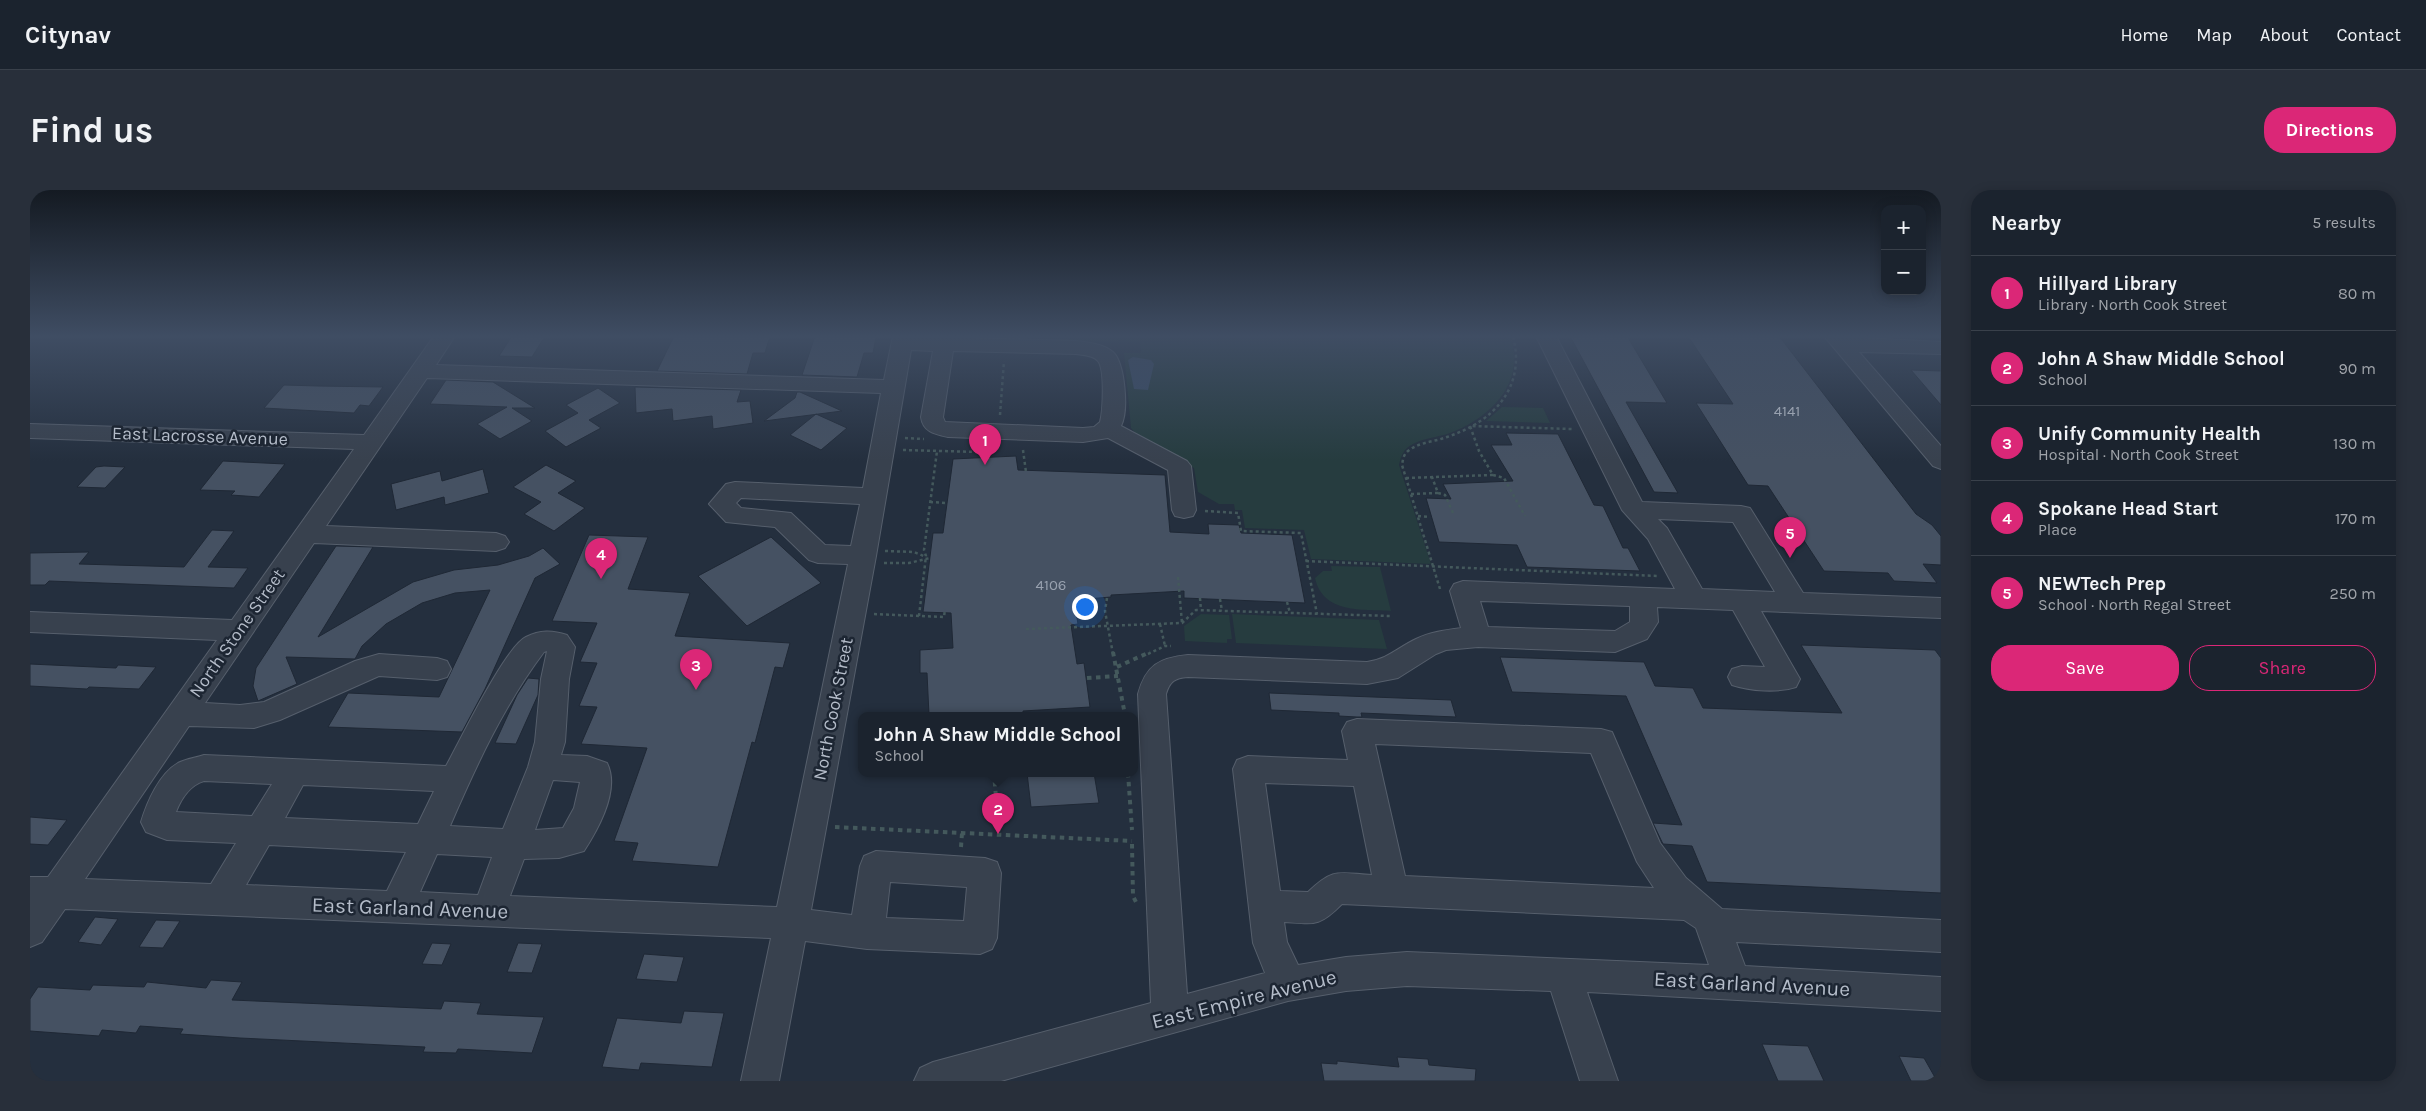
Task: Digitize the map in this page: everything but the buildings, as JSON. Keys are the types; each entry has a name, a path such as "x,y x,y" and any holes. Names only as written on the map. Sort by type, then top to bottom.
{"street":[{"name":"North Stone Street","path":"30,931 43,893 125,794 416,378"},
{"path":"615,378 893,387"},
{"name":"North Cook Street","path":"760,1081 790,923 875,557 873,497 895,378"},
{"path":"939,378 933,423 938,428 998,437 1083,435 1097,433 1108,428 1114,420 1112,378"},
{"path":"1567,378 1634,510 1658,534 1687,588"},
{"path":"1870,378 1941,460"},
{"path":"1108,428 1179,466 1184,510"},
{"name":"East Lacrosse Avenue","path":"30,431 370,442"},
{"path":"873,497 735,490 721,504 735,516 782,519 818,554 875,557"},
{"path":"1634,510 1741,514 1794,601"},
{"path":"306,534 496,542"},
{"path":"1478,637 1463,591 1640,597 1687,588 1741,600 1941,608"},
{"path":"1170,1017 1152,694 1156,679 1169,668 1188,666 1367,673 1388,670 1426,646 1446,640 1478,637 1615,642 1634,636 1643,624 1645,611 1640,597"},
{"path":"1741,600 1786,679 1742,677"},
{"path":"30,622 239,631"},
{"path":"397,907 456,779 509,677 534,645 550,640 557,642 562,647 555,679 550,742 543,767 488,911"},
{"path":"180,714 254,716 270,712 365,669 379,665 437,668"},
{"path":"1392,891 1357,731 1601,741 1648,852 1674,889 1700,916 1734,983"},
{"path":"456,779 204,768 189,772 168,797 157,822 167,826 428,839 558,844 572,841 580,832 597,781 596,772 587,769 543,767"},
{"path":"1288,984 1270,943 1248,769 1366,774"},
{"path":"220,900 295,772"},
{"path":"125,794 168,797"},
{"path":"1266,906 1315,908 1335,888 1392,891 1941,936"},
{"name":"East Garland Avenue","path":"43,893 790,923 867,933"},
{"name":"East Empire Avenue","path":"933,1081 1288,984 1346,974 1407,969 1563,974"},
{"path":"1563,974 1599,1081"},
{"name":"East Garland Avenue","path":"1563,974 1941,994"}],"path":[{"path":"998,437 1002,378"},
{"path":"1443,598 1402,465 1404,454 1414,447 1450,436 1486,418 1507,397 1516,378"},
{"path":"1470,426 1593,430"},
{"path":"1470,426 1479,451 1493,475"},
{"path":"900,450 979,452 980,440 998,437 1022,442 1026,472"},
{"path":"902,438 931,439"},
{"path":"919,616 926,558 924,550 937,451"},
{"path":"1406,478 1493,475 1504,478 1525,516"},
{"path":"1432,477 1438,493"},
{"path":"1411,494 1438,493 1444,495 1453,513"},
{"path":"930,502 947,502"},
{"path":"1184,510 1238,513 1241,531 1301,533 1317,614"},
{"path":"1418,516 1430,517"},
{"path":"875,557 914,552 926,558"},
{"path":"875,557 909,563 926,558"},
{"path":"1306,561 1433,566 1687,588"},
{"path":"1178,577 1182,623"},
{"path":"1107,598 1105,611 1124,712"},
{"path":"1200,598 1201,610"},
{"path":"1220,599 1222,611"},
{"path":"1287,602 1290,613"},
{"path":"871,614 944,617 945,609"},
{"path":"1026,629 1182,623 1196,610 1390,616"},
{"path":"1160,624 1165,646"},
{"path":"1116,667 1165,646 1175,646"},
{"path":"1087,678 1118,676"},
{"path":"994,777 999,834"},
{"path":"834,826 1132,841"}],"green space":[{"path":"1126,378 1511,378 1502,396 1479,418 1450,433 1413,444 1402,455 1399,465 1431,564 1311,559 1304,530 1245,528 1242,510 1235,510 1234,504 1219,504 1198,492 1194,468 1137,435 1131,428"},
{"path":"1502,407 1543,408 1550,423 1486,421"},
{"path":"1331,566 1380,567 1391,611 1345,607 1335,604 1326,598 1319,590 1315,578 1323,571 1332,571"},
{"path":"1201,614 1229,615 1232,639 1227,639 1227,643 1185,641 1184,626"},
{"path":"1232,614 1379,620 1387,649 1236,643"}],"water":[{"path":"1132,378 1151,378 1148,390 1134,389"}],"place":[{"name":"Hillyard Library","path":"985,465"},
{"name":"NEWTech Prep","path":"1790,558"},
{"name":"Spokane Head Start","path":"601,579"},
{"name":"Unify Community Health","path":"696,690"},
{"name":"John A Shaw Middle School","path":"998,834"}]}
